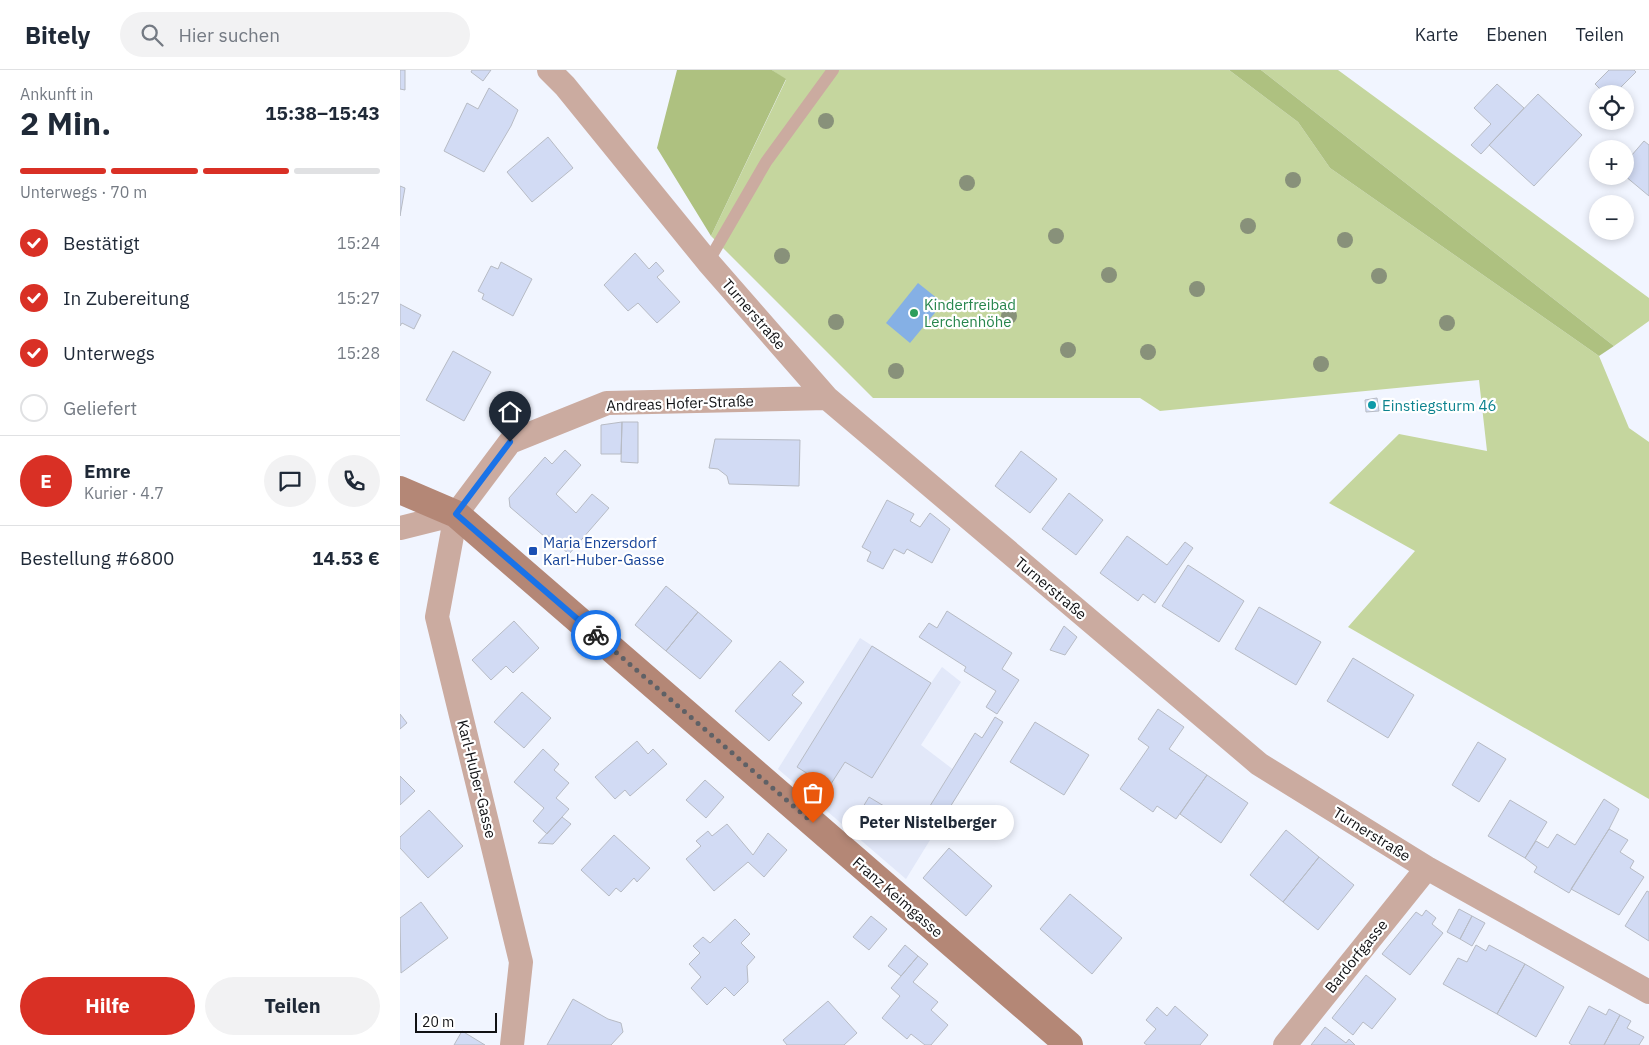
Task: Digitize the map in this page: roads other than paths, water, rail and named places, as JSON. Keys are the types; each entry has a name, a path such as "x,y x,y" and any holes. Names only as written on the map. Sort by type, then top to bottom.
{"main road":[{"name":"Franz Keimgasse","path":"400,490 456,514 1069,1045"}],"street":[{"name":"Turnerstraße","path":"549,70 565,86 708,262 827,398 1259,764 1427,868 1649,992"},
{"name":"Andreas Hofer-Straße","path":"456,514 510,442 608,403 827,398"},
{"path":"400,528 456,514"},
{"name":"Karl-Huber-Gasse","path":"456,514 438,617 521,962 512,1045"},
{"name":"Bardorfgasse","path":"1285,1045 1427,868"}],"lane":[{"path":"708,262 766,162 833,70"}],"water":[{"name":"Kinderfreibad Lerchenhöhe","path":"918,283 943,303 910,343 886,323"}],"place":[{"name":"Kinderfreibad Lerchenhöhe","path":"914,313"},
{"name":"Einstiegsturm 46","path":"1372,405"},
{"name":"Maria Enzersdorf Karl-Huber-Gasse","path":"533,551"},
{"name":"Peter Nistelberger","path":"813,823"}]}
